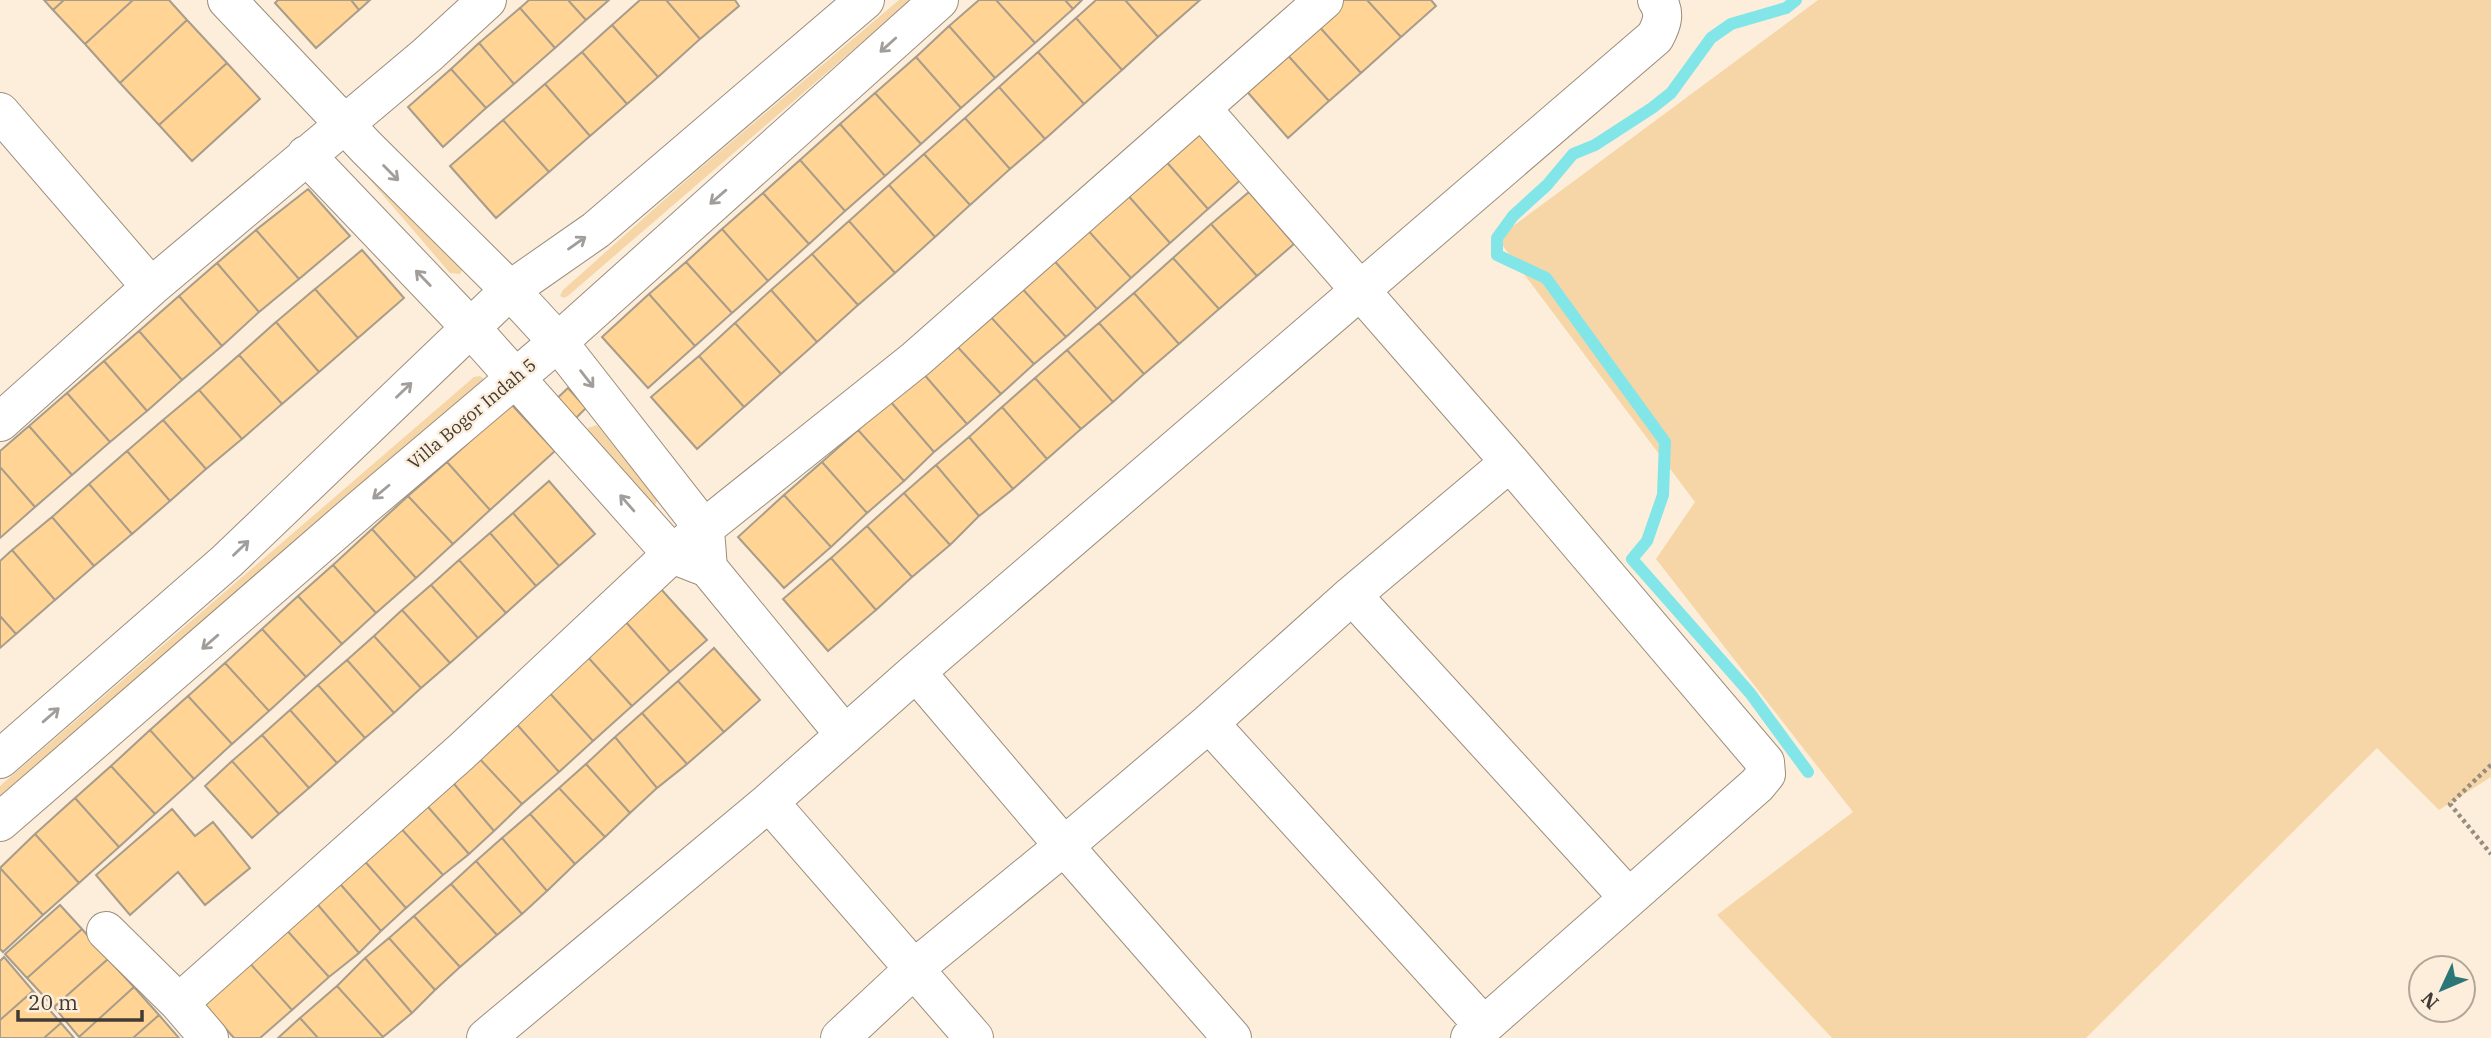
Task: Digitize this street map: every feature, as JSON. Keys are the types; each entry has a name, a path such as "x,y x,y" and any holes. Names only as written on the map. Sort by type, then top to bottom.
{"street":[{"path":"227,0 367,148 510,290 558,342 705,530 708,568"},
{"path":"0,422 151,287 427,55 487,0"},
{"path":"0,760 227,561 510,290 596,229 865,0"},
{"name":"Villa Bogor Indah 5","path":"0,822 558,342 939,0"},
{"path":"179,1003 461,752 672,554 916,359 1324,0"},
{"path":"486,1038 769,802 916,671 1655,37 1663,24 1662,7 1657,0"},
{"path":"1201,108 1510,462 1765,762 1766,774 1757,785 1477,1032 1209,723"},
{"path":"0,112 151,287"},
{"path":"306,155 516,377 672,554 708,568 845,735"},
{"path":"840,1038 915,968 1209,723 1352,595 1510,462"},
{"path":"1352,595 1628,897"},
{"path":"916,671 1232,1038"},
{"path":"769,802 974,1038"},
{"path":"106,931 179,1003 209,1038"}],"path":[{"path":"2491,765 2450,804 2491,854"}],"shaded area":[{"path":"899,0 911,0 569,295 564,298 560,296 563,290 690,177"},
{"path":"1818,0 2491,0 2491,777 2439,810 2377,748 2086,1038 1832,1038 1717,915 1853,812 1656,559 1695,502 1497,238"},
{"path":"358,166 465,265 460,274 450,273"},
{"path":"480,376 484,379 0,798 0,786 474,377"},
{"path":"597,425 650,486 658,498 654,508 588,437 588,428"}],"building":[{"path":"44,0 64,0 53,10"},
{"path":"64,0 133,0 85,44 53,10"},
{"path":"133,0 169,0 187,20 120,83 85,44"},
{"path":"278,0 351,0 359,10 316,48 275,3"},
{"path":"351,0 370,0 359,10"},
{"path":"529,0 568,0 586,20 555,48 520,8"},
{"path":"568,0 609,0 586,20"},
{"path":"640,0 666,0 700,39 658,77 612,25"},
{"path":"666,0 735,0 739,6 700,39"},
{"path":"979,0 996,0 1035,43 995,78 949,26"},
{"path":"996,0 1065,0 1073,9 1035,43"},
{"path":"1065,0 1082,0 1073,9"},
{"path":"1096,0 1125,0 1158,37 1122,70 1076,18"},
{"path":"1125,0 1200,0 1158,37"},
{"path":"1339,0 1367,0 1401,37 1361,73 1315,22"},
{"path":"1367,0 1431,0 1436,6 1401,37"},
{"path":"520,8 555,48 514,84 479,43"},
{"path":"1076,18 1122,70 1084,104 1038,52"},
{"path":"187,20 227,63 159,125 120,83"},
{"path":"1315,22 1361,73 1329,101 1283,50"},
{"path":"612,25 658,77 627,104 582,52"},
{"path":"949,26 995,78 961,108 916,57"},
{"path":"479,43 514,84 486,108 451,69"},
{"path":"1283,50 1329,101 1288,138 1243,87"},
{"path":"582,52 627,104 590,136 545,84"},
{"path":"1038,52 1084,104 1045,139 999,87"},
{"path":"916,57 961,108 921,144 875,93"},
{"path":"227,63 260,99 192,161 159,125"},
{"path":"451,69 486,108 443,147 408,107"},
{"path":"545,84 590,136 549,172 503,120"},
{"path":"999,87 1045,139 1010,169 965,118"},
{"path":"875,93 921,144 885,176 840,124"},
{"path":"965,118 1010,169 970,205 924,154"},
{"path":"503,120 549,172 496,218 450,166"},
{"path":"840,124 885,176 845,211 800,160"},
{"path":"1200,125 1245,176 1208,209 1163,158"},
{"path":"924,154 970,205 935,237 889,185"},
{"path":"1163,158 1208,209 1170,243 1125,192"},
{"path":"800,160 845,211 809,244 763,193"},
{"path":"889,185 935,237 895,273 849,221"},
{"path":"308,189 350,236 299,279 256,230"},
{"path":"1125,192 1170,243 1131,278 1085,227"},
{"path":"1249,192 1294,244 1257,276 1211,224"},
{"path":"763,193 809,244 768,281 722,229"},
{"path":"849,221 895,273 858,305 812,254"},
{"path":"1211,224 1257,276 1219,309 1173,258"},
{"path":"1085,227 1131,278 1097,309 1051,257"},
{"path":"722,229 768,281 732,313 686,262"},
{"path":"256,230 299,279 259,312 217,263"},
{"path":"362,250 404,298 358,338 315,289"},
{"path":"812,254 858,305 817,342 771,290"},
{"path":"1051,257 1097,309 1066,337 1019,285"},
{"path":"1173,258 1219,309 1179,344 1134,293"},
{"path":"686,262 732,313 695,346 649,294"},
{"path":"217,263 259,312 222,346 179,296"},
{"path":"1019,285 1066,337 1034,364 988,314"},
{"path":"315,289 358,338 319,372 276,322"},
{"path":"771,290 817,342 781,374 735,323"},
{"path":"1134,293 1179,344 1144,374 1099,323"},
{"path":"649,294 695,346 648,388 602,337"},
{"path":"179,296 222,346 182,380 139,331"},
{"path":"988,314 1034,364 1001,394 954,343"},
{"path":"276,322 319,372 282,404 239,355"},
{"path":"735,323 781,374 744,407 699,356"},
{"path":"1099,323 1144,374 1113,402 1067,350"},
{"path":"139,331 182,380 147,411 104,361"},
{"path":"954,343 1001,394 967,424 922,372"},
{"path":"1067,350 1113,402 1081,429 1035,378"},
{"path":"239,355 282,404 242,439 199,390"},
{"path":"699,356 744,407 697,449 651,397"},
{"path":"104,361 147,411 110,442 67,393"},
{"path":"922,372 967,424 934,452 890,401"},
{"path":"1035,378 1081,429 1047,459 1002,407"},
{"path":"568,388 586,408 570,424 551,404"},
{"path":"199,390 242,439 206,469 163,420"},
{"path":"67,393 110,442 72,475 29,426"},
{"path":"890,401 934,452 904,481 858,430"},
{"path":"511,404 555,451 490,510 447,462"},
{"path":"1002,407 1047,459 1013,489 969,437"},
{"path":"163,420 206,469 170,501 127,451"},
{"path":"29,426 72,475 35,507 0,467 0,451"},
{"path":"858,430 904,481 867,513 822,462"},
{"path":"969,437 1013,489 979,516 936,465"},
{"path":"127,451 170,501 132,534 89,484"},
{"path":"447,462 490,510 453,544 408,496"},
{"path":"822,462 867,513 831,547 784,495"},
{"path":"936,465 979,516 950,545 904,493"},
{"path":"0,467 35,507 0,538"},
{"path":"549,481 595,534 559,566 513,513"},
{"path":"89,484 132,534 94,566 52,517"},
{"path":"904,493 950,545 912,577 867,526"},
{"path":"784,495 831,547 784,588 738,537"},
{"path":"408,496 453,544 416,578 372,529"},
{"path":"513,513 559,566 536,586 490,533"},
{"path":"52,517 94,566 55,600 12,550"},
{"path":"867,526 912,577 876,610 831,558"},
{"path":"372,529 416,578 376,613 333,565"},
{"path":"490,533 536,586 506,613 459,560"},
{"path":"12,550 55,600 16,634 0,616 0,561"},
{"path":"831,558 876,610 828,651 783,599"},
{"path":"459,560 506,613 478,638 431,585"},
{"path":"333,565 376,613 342,644 298,596"},
{"path":"431,585 478,638 450,663 402,610"},
{"path":"660,588 707,640 670,672 625,621"},
{"path":"298,596 342,644 306,677 262,629"},
{"path":"402,610 450,663 421,688 374,636"},
{"path":"0,616 16,634 0,648"},
{"path":"625,621 670,672 632,706 586,655"},
{"path":"262,629 306,677 269,711 225,663"},
{"path":"374,636 421,688 394,713 347,660"},
{"path":"714,648 760,700 724,732 678,681"},
{"path":"586,655 632,706 593,741 547,690"},
{"path":"347,660 394,713 365,738 318,685"},
{"path":"225,663 269,711 232,744 188,696"},
{"path":"678,681 724,732 687,764 642,713"},
{"path":"318,685 365,738 337,763 290,710"},
{"path":"547,690 593,741 559,772 513,720"},
{"path":"188,696 232,744 194,779 150,730"},
{"path":"290,710 337,763 309,788 262,735"},
{"path":"642,713 687,764 657,788 615,737"},
{"path":"513,720 559,772 522,804 476,755"},
{"path":"150,730 194,779 155,814 111,766"},
{"path":"262,735 309,788 279,814 232,761"},
{"path":"615,737 657,788 630,813 586,764"},
{"path":"476,755 522,804 494,831 449,778"},
{"path":"232,761 279,814 252,838 205,786"},
{"path":"586,764 630,813 605,837 559,788"},
{"path":"111,766 155,814 119,847 75,798"},
{"path":"449,778 494,831 469,854 422,800"},
{"path":"559,788 605,837 575,864 530,814"},
{"path":"75,798 119,847 79,883 35,834"},
{"path":"422,800 469,854 443,875 397,824"},
{"path":"172,809 195,836 213,822 250,868 205,905 178,872 130,915 96,875"},
{"path":"530,814 575,864 547,891 502,838"},
{"path":"397,824 443,875 406,908 361,857"},
{"path":"35,834 79,883 43,915 0,868"},
{"path":"502,838 547,891 522,914 476,861"},
{"path":"361,857 406,908 381,931 335,878"},
{"path":"476,861 522,914 497,935 451,884"},
{"path":"0,868 43,915 3,952 0,949"},
{"path":"335,878 381,931 359,953 312,898"},
{"path":"451,884 497,935 460,967 414,916"},
{"path":"312,898 359,953 329,977 283,926"},
{"path":"60,905 82,929 27,978 5,954"},
{"path":"414,916 460,967 435,990 389,938"},
{"path":"283,926 329,977 292,1010 246,959"},
{"path":"82,929 108,959 54,1007 27,978"},
{"path":"389,938 435,990 412,1013 365,958"},
{"path":"4,957 33,991 0,1020 0,961"},
{"path":"365,958 412,1013 383,1037 337,986"},
{"path":"108,959 134,987 79,1037 54,1007"},
{"path":"246,959 292,1010 260,1038 234,1038 200,1000"},
{"path":"337,986 382,1038 318,1038 300,1018"},
{"path":"134,987 159,1015 133,1038 79,1037"},
{"path":"33,991 61,1023 44,1038 0,1038 0,1020"},
{"path":"159,1015 179,1038 133,1038"},
{"path":"300,1018 318,1038 278,1038"},
{"path":"61,1023 74,1038 44,1038"}],"waterway":[{"path":"1796,0 1786,8 1731,24 1711,38 1671,93 1595,145 1573,154 1547,185 1513,216 1497,238 1497,255 1546,278 1665,442 1663,495 1647,541 1632,559 1750,693 1808,772"}]}
